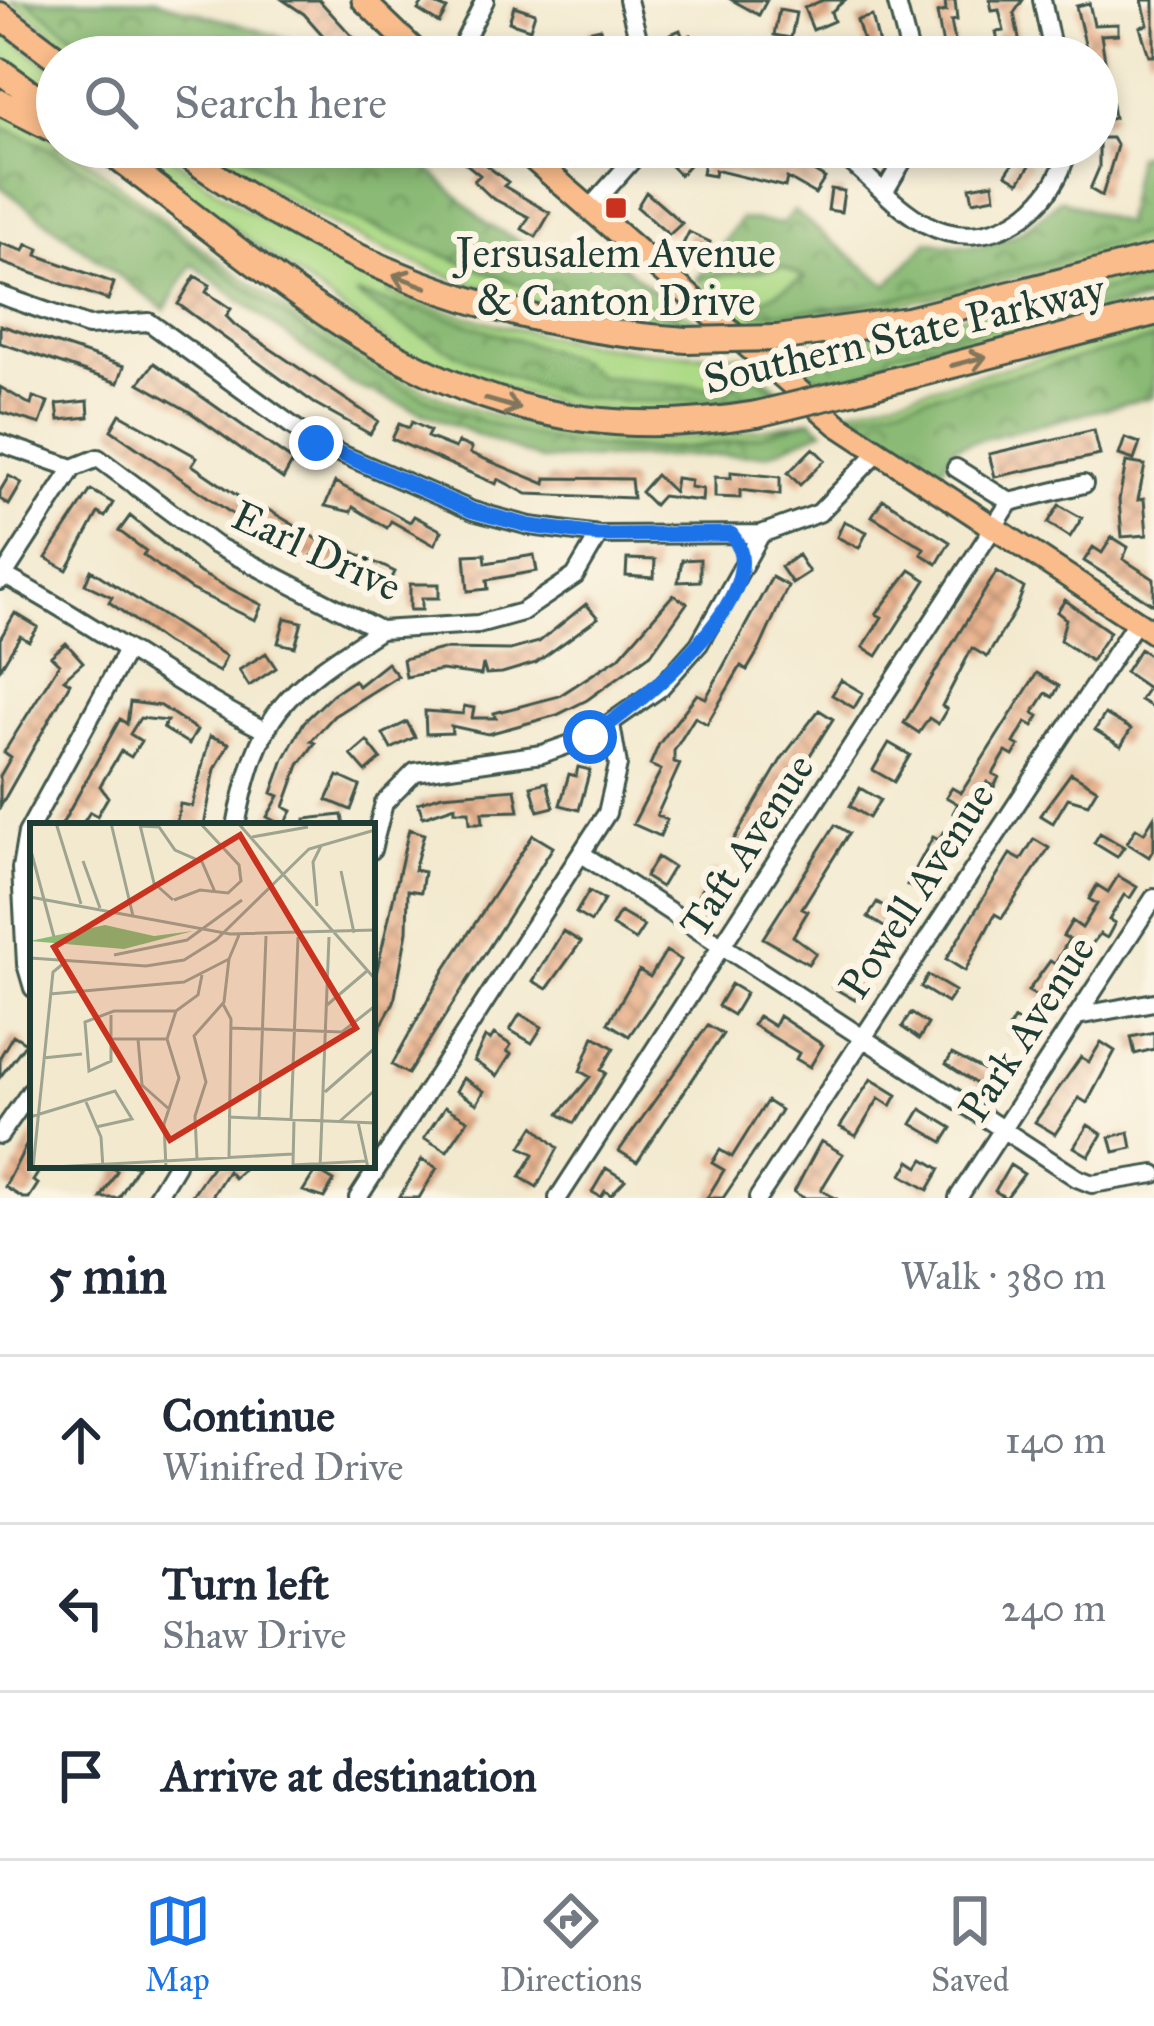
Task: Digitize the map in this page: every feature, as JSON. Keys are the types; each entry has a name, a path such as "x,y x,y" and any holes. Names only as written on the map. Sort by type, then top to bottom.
{"highway":[{"path":"0,15 36,42"},
{"path":"0,71 36,97"},
{"path":"2,104 36,121"},
{"path":"109,168 147,196 242,250"},
{"name":"Southern State Parkway","path":"131,168 363,341 483,398 555,417 630,425 757,414 1154,313"},
{"name":"Southern State Parkway","path":"207,168 301,231 423,287 553,324 687,340 777,338 908,320 1154,257"}],"main road":[{"path":"363,0 400,36"},
{"path":"542,168 876,454 1145,628"}],"street":[{"path":"467,36 485,0"},
{"path":"628,0 635,36"},
{"path":"896,0 905,36"},
{"path":"1042,0 1050,36"},
{"path":"588,210 625,168"},
{"path":"857,168 931,226 991,231 1024,218 1043,201 1062,168"},
{"path":"885,191 899,168"},
{"path":"0,295 88,326 149,322 295,430 362,466 495,518 598,535 761,534 819,513 876,454"},
{"name":"Earl Drive","path":"0,443 73,468 98,458 215,545 380,630 478,624 522,613 575,576 598,535"},
{"path":"73,468 2,578 69,609 182,687 262,729"},
{"path":"956,468 1010,502 1084,484"},
{"name":"Taft Avenue","path":"558,1198 1010,502"},
{"path":"731,534 742,550 742,571"},
{"path":"375,838 384,803 415,772 542,754 610,724 683,665 761,534"},
{"name":"Powell Avenue","path":"758,1198 1145,628"},
{"path":"237,823 262,729 306,680 380,630"},
{"path":"31,823 128,650"},
{"path":"358,1198 582,854 616,789 618,765 610,724"},
{"path":"30,827 21,869 30,965"},
{"path":"582,854 1092,1184 1154,1174"},
{"name":"Park Avenue","path":"958,1198 1154,898"},
{"path":"0,913 23,911"},
{"path":"1077,1016 1154,1002"},
{"path":"0,1135 30,1092"},
{"path":"156,1198 174,1168"}],"green space":[{"path":"11,0 26,0 74,36 58,36"},
{"path":"26,0 155,0 277,36 74,36"},
{"path":"0,30 36,57 36,83 0,57"},
{"path":"0,111 36,128 36,142 23,136 0,127"},
{"path":"0,127 36,142 36,168 82,168 362,366 432,401 505,428 579,445 655,450 732,442 811,419 823,430 768,454 541,460 351,384 192,264 165,310 0,186"},
{"path":"1154,152 1154,231 1056,260 907,297 755,314 750,306 805,278 783,267 697,279 741,219 782,224 794,211 887,285 929,241 968,246 1001,241 1031,225 1060,199 1124,224 1136,156"},
{"path":"80,168 97,168 323,334 405,381 490,415 584,435 687,438 804,421 799,427 712,444 631,448 555,440 483,421 414,393 346,356"},
{"path":"152,168 187,168 237,205 392,287 389,293 476,319 608,347 743,355 784,395 662,412 588,409 512,391 471,375 466,382 400,352"},
{"path":"238,168 262,168 314,203 382,228 676,318 677,310 702,324 569,310 505,294 380,247"},
{"path":"262,168 427,168 487,224 565,265 582,249 603,249 677,310 676,318 518,285 314,203"},
{"path":"1154,231 1154,241 1002,281 900,304 796,319 744,323 697,279 783,267 806,277 751,306 839,311"},
{"path":"1154,267 1154,299 813,387 776,354 784,354 781,349 893,334"},
{"path":"1154,276 1154,297 1018,321 890,354 883,368 857,375 822,378 790,359 952,330"},
{"path":"355,294 441,315 575,359 599,376 720,389 737,382 709,371 744,364 780,395 633,401 552,391 449,350"},
{"path":"1154,328 1154,339 858,415 929,462 917,465 840,412"},
{"path":"1154,339 1154,396 955,446 941,470 856,414"}],"building":[{"path":"283,0 319,0 352,36 323,36"},
{"path":"425,0 447,9 439,23 418,10"},
{"path":"732,0 767,0 759,15"},
{"path":"823,0 845,0 831,12 834,21 813,30 804,8"},
{"path":"955,0 954,36 941,36 937,13 946,11 945,1"},
{"path":"990,0 1023,0 1014,13 1018,36 997,36 996,32 1004,31 999,10 992,11"},
{"path":"1142,0 1154,0 1154,56 1149,56 1140,27 1148,25"},
{"path":"1089,3 1094,25 1118,24 1118,34 1083,36 1076,6"},
{"path":"514,6 535,13 530,29 509,22"},
{"path":"779,10 796,13 791,36 774,35"},
{"path":"872,16 877,36 862,36 857,20"},
{"path":"471,168 490,168 508,182 504,186 550,213 536,237 522,229 529,217 492,198 474,181 480,175"},
{"path":"703,168 808,168 825,178 815,194 787,178 785,187 715,170 714,176 702,174"},
{"path":"1010,168 1028,168 1019,182 1006,174"},
{"path":"1099,168 1110,168 1102,196 1090,189"},
{"path":"993,183 995,197 973,201 970,187"},
{"path":"831,189 844,191 841,212 828,210"},
{"path":"646,192 682,223 669,235 637,207"},
{"path":"689,232 710,242 703,258 681,248"},
{"path":"0,243 24,251 27,244 39,249 37,255 114,283 108,300 0,262"},
{"path":"195,276 210,285 206,292 231,309 226,316 235,325 378,421 370,434 314,403 178,304"},
{"path":"0,325 124,366 118,383 0,343"},
{"path":"154,363 293,461 283,479 190,412 139,383"},
{"path":"0,387 31,405 33,397 48,402 40,424 0,412"},
{"path":"88,401 89,417 59,420 57,404"},
{"path":"120,414 197,457 192,465 264,514 267,509 329,546 332,542 395,572 390,582 375,575 370,586 312,556 309,562 283,549 111,430"},
{"path":"412,422 430,431 427,437 455,448 458,442 472,448 470,453 545,484 546,478 631,479 633,498 527,494 498,479 496,484 392,439 399,424 409,428"},
{"path":"1094,430 1100,455 995,477 989,454"},
{"path":"1125,438 1140,443 1134,460 1119,455"},
{"path":"813,448 825,460 800,485 788,473"},
{"path":"1126,462 1145,465 1138,500 1144,499 1147,535 1122,537 1119,500"},
{"path":"731,472 780,477 780,495 740,490 740,498 715,497 715,477 731,478"},
{"path":"656,475 674,492 676,478 691,480 690,487 703,489 702,501 662,496 654,505 641,492"},
{"path":"9,476 22,483 9,505 0,499 0,491"},
{"path":"335,482 410,522 414,516 442,531 434,545 391,521 387,528 353,507 351,512 325,506"},
{"path":"91,490 113,503 105,517 98,513 67,570 46,558"},
{"path":"883,499 950,542 937,564 921,554 924,548 872,516"},
{"path":"1059,505 1082,518 1070,537 1048,523"},
{"path":"130,516 200,573 262,605 255,620 190,589 143,555 146,551 119,531"},
{"path":"844,521 867,532 859,548 837,537"},
{"path":"1112,537 1128,547 1123,559 1154,579 1154,605 1084,561 1093,547 1102,553"},
{"path":"485,554 486,563 534,555 537,571 487,580 488,589 468,591 465,555"},
{"path":"798,555 809,572 792,583 781,567"},
{"path":"627,559 655,560 654,578 626,576"},
{"path":"700,559 700,581 678,582 682,560"},
{"path":"91,570 226,656 219,672 166,643 109,602 112,597 85,584"},
{"path":"910,570 926,580 877,656 863,647 882,617 876,614"},
{"path":"997,571 1024,588 1016,609 987,657 972,648 942,706 947,709 938,724 929,718 919,733 904,723"},
{"path":"772,577 788,586 760,648 747,670 741,666 707,724 695,717 674,751 674,762 680,764 657,815 667,820 660,836 633,824 661,770 650,765 659,744 697,694 706,698"},
{"path":"410,584 439,584 439,598 422,598 422,610 410,610"},
{"path":"673,595 687,603 651,654 587,700 557,715 488,734 451,726 452,733 426,734 425,711 463,714 464,706 474,708 472,718 496,718 494,713 559,696 619,657"},
{"path":"1065,600 1110,632 1091,661 1060,640 1066,619 1057,612"},
{"path":"586,604 598,618 536,663 502,673 486,674 483,664 481,675 441,670 406,677 403,659 442,649 510,650 539,642"},
{"path":"15,613 38,627 29,641 20,636 0,669 0,639"},
{"path":"285,618 302,622 295,647 278,643"},
{"path":"66,643 83,662 64,679 70,683 0,807 0,776 11,757 4,752 59,664 51,656"},
{"path":"1140,649 1154,658 1154,708 1140,700 1148,688 1125,672"},
{"path":"266,653 276,668 249,686 239,670"},
{"path":"387,663 398,676 334,716 311,741 315,743 299,765 284,807 292,811 286,823 267,817 279,796 272,793 284,759 304,722 354,680 358,686"},
{"path":"1037,673 1059,686 1053,697 1046,693 1033,713 1039,716 1033,726 1026,722 1014,743 1019,746 1013,756 1006,752 993,774 999,777 994,787 987,782 967,821 953,813 958,804 946,797 952,788 961,793"},
{"path":"841,680 863,693 854,708 832,695"},
{"path":"130,702 161,706 197,730 189,744 163,728 167,721 140,718 130,734 141,741 131,757 121,751 100,786 108,797 97,816 90,812 83,823 63,823 120,719 127,724"},
{"path":"819,710 833,719 749,851 733,841 782,758"},
{"path":"1105,714 1131,729 1121,746 1095,730"},
{"path":"407,722 415,737 391,749 383,734"},
{"path":"210,736 229,743 215,769 205,823 177,823 180,804 192,806"},
{"path":"367,741 381,759 366,772 351,755"},
{"path":"889,743 910,755 894,782 873,770"},
{"path":"578,767 590,770 579,810 560,805 569,774 576,776"},
{"path":"1071,773 1097,789 1088,804 1068,798 1053,823 1040,815"},
{"path":"338,776 360,786 351,810 327,800"},
{"path":"547,782 554,807 538,811 531,786"},
{"path":"860,788 880,800 869,818 850,806"},
{"path":"515,789 519,811 482,812 483,823 470,823 469,811 455,811 455,806 423,817 418,803 442,795"},
{"path":"342,815 343,823 305,823 305,819"},
{"path":"1154,817 1154,848 1149,857 1127,843 1136,828 1144,833"},
{"path":"835,825 849,833 802,908 808,911 793,936 816,953 808,964 763,938"},
{"path":"409,829 424,834 414,870 424,872 421,892 408,890 407,931 394,1002 375,1037 375,979"},
{"path":"943,832 958,841 923,895 907,885 933,837 939,840"},
{"path":"1100,833 1124,847 1117,857 1094,843"},
{"path":"533,835 553,847 408,1074 392,1065 445,969"},
{"path":"1034,839 1049,848 1002,918 995,914 965,971 946,959 1010,854 1021,860"},
{"path":"657,857 673,867 661,887 645,877"},
{"path":"713,870 731,881 712,913 694,902"},
{"path":"1118,876 1137,887 1130,898 1124,895 1109,920 1115,923 1107,938 1100,934 1050,1004 1028,991 1050,961 1055,964 1069,939 1063,936 1072,921 1082,928 1097,904 1089,899 1097,885 1108,892"},
{"path":"589,891 604,900 591,922 576,913"},
{"path":"877,902 909,922 900,937 868,917"},
{"path":"620,912 644,926 635,940 612,926"},
{"path":"563,931 581,942 547,989 533,981"},
{"path":"666,951 681,960 629,1036 608,1023 639,970 650,977"},
{"path":"866,955 882,964 855,1000 832,987 844,968 854,975"},
{"path":"928,975 955,991 947,1003 921,987"},
{"path":"731,984 746,993 733,1015 718,1006"},
{"path":"911,1013 928,1024 919,1039 902,1027"},
{"path":"520,1014 542,1027 532,1043 510,1030"},
{"path":"758,1016 774,1026 779,1016 823,1045 810,1067 796,1059 799,1053 753,1025"},
{"path":"1014,1019 1033,1031 1025,1045 1006,1033"},
{"path":"708,1025 723,1034 637,1162 619,1151"},
{"path":"1154,1032 1154,1049 1135,1054 1131,1037"},
{"path":"494,1034 511,1045 507,1051 511,1054 497,1076 474,1061 485,1037 490,1040"},
{"path":"13,1035 26,1043 0,1077 0,1057"},
{"path":"594,1036 614,1048 601,1070 606,1073 574,1123 559,1114 590,1077 580,1071"},
{"path":"1101,1042 1115,1051 1087,1103 1079,1098 1055,1134 1035,1122 1081,1057 1089,1062"},
{"path":"952,1054 1002,1080 993,1095 946,1064"},
{"path":"463,1078 484,1091 477,1104 456,1091"},
{"path":"871,1079 897,1095 891,1106 879,1098 856,1136 840,1127"},
{"path":"767,1101 781,1110 768,1132 723,1198 707,1198 724,1170 712,1163 720,1150 732,1157"},
{"path":"445,1107 468,1120 447,1151 424,1138"},
{"path":"921,1109 952,1128 943,1142 912,1124"},
{"path":"1088,1125 1102,1134 1089,1156 1074,1147"},
{"path":"534,1126 558,1148 537,1187 520,1177 534,1154 521,1147"},
{"path":"1129,1132 1132,1148 1114,1152 1110,1137"},
{"path":"30,1138 30,1168 41,1168 33,1181 38,1184 29,1198 5,1187"},
{"path":"821,1141 843,1154 821,1190 835,1198 804,1198 794,1192"},
{"path":"422,1159 437,1168 419,1198 399,1198"},
{"path":"924,1159 940,1169 928,1190 902,1175 910,1161 919,1167"},
{"path":"1010,1165 1024,1174 1006,1198 995,1191"},
{"path":"112,1168 136,1168 119,1198 101,1198 117,1171"},
{"path":"211,1168 246,1168 234,1178 228,1171 211,1198 190,1198"},
{"path":"606,1168 625,1180 611,1195 605,1191 601,1197 592,1192"},
{"path":"316,1170 334,1181 324,1198 303,1191"}],"place":[{"name":"Jersusalem Avenue & Canton Drive","path":"616,208"}],"route":[{"path":"316,443 473,511 530,526 598,535 731,534 736,539 742,550 742,571 699,644 660,688 590,737"}]}
